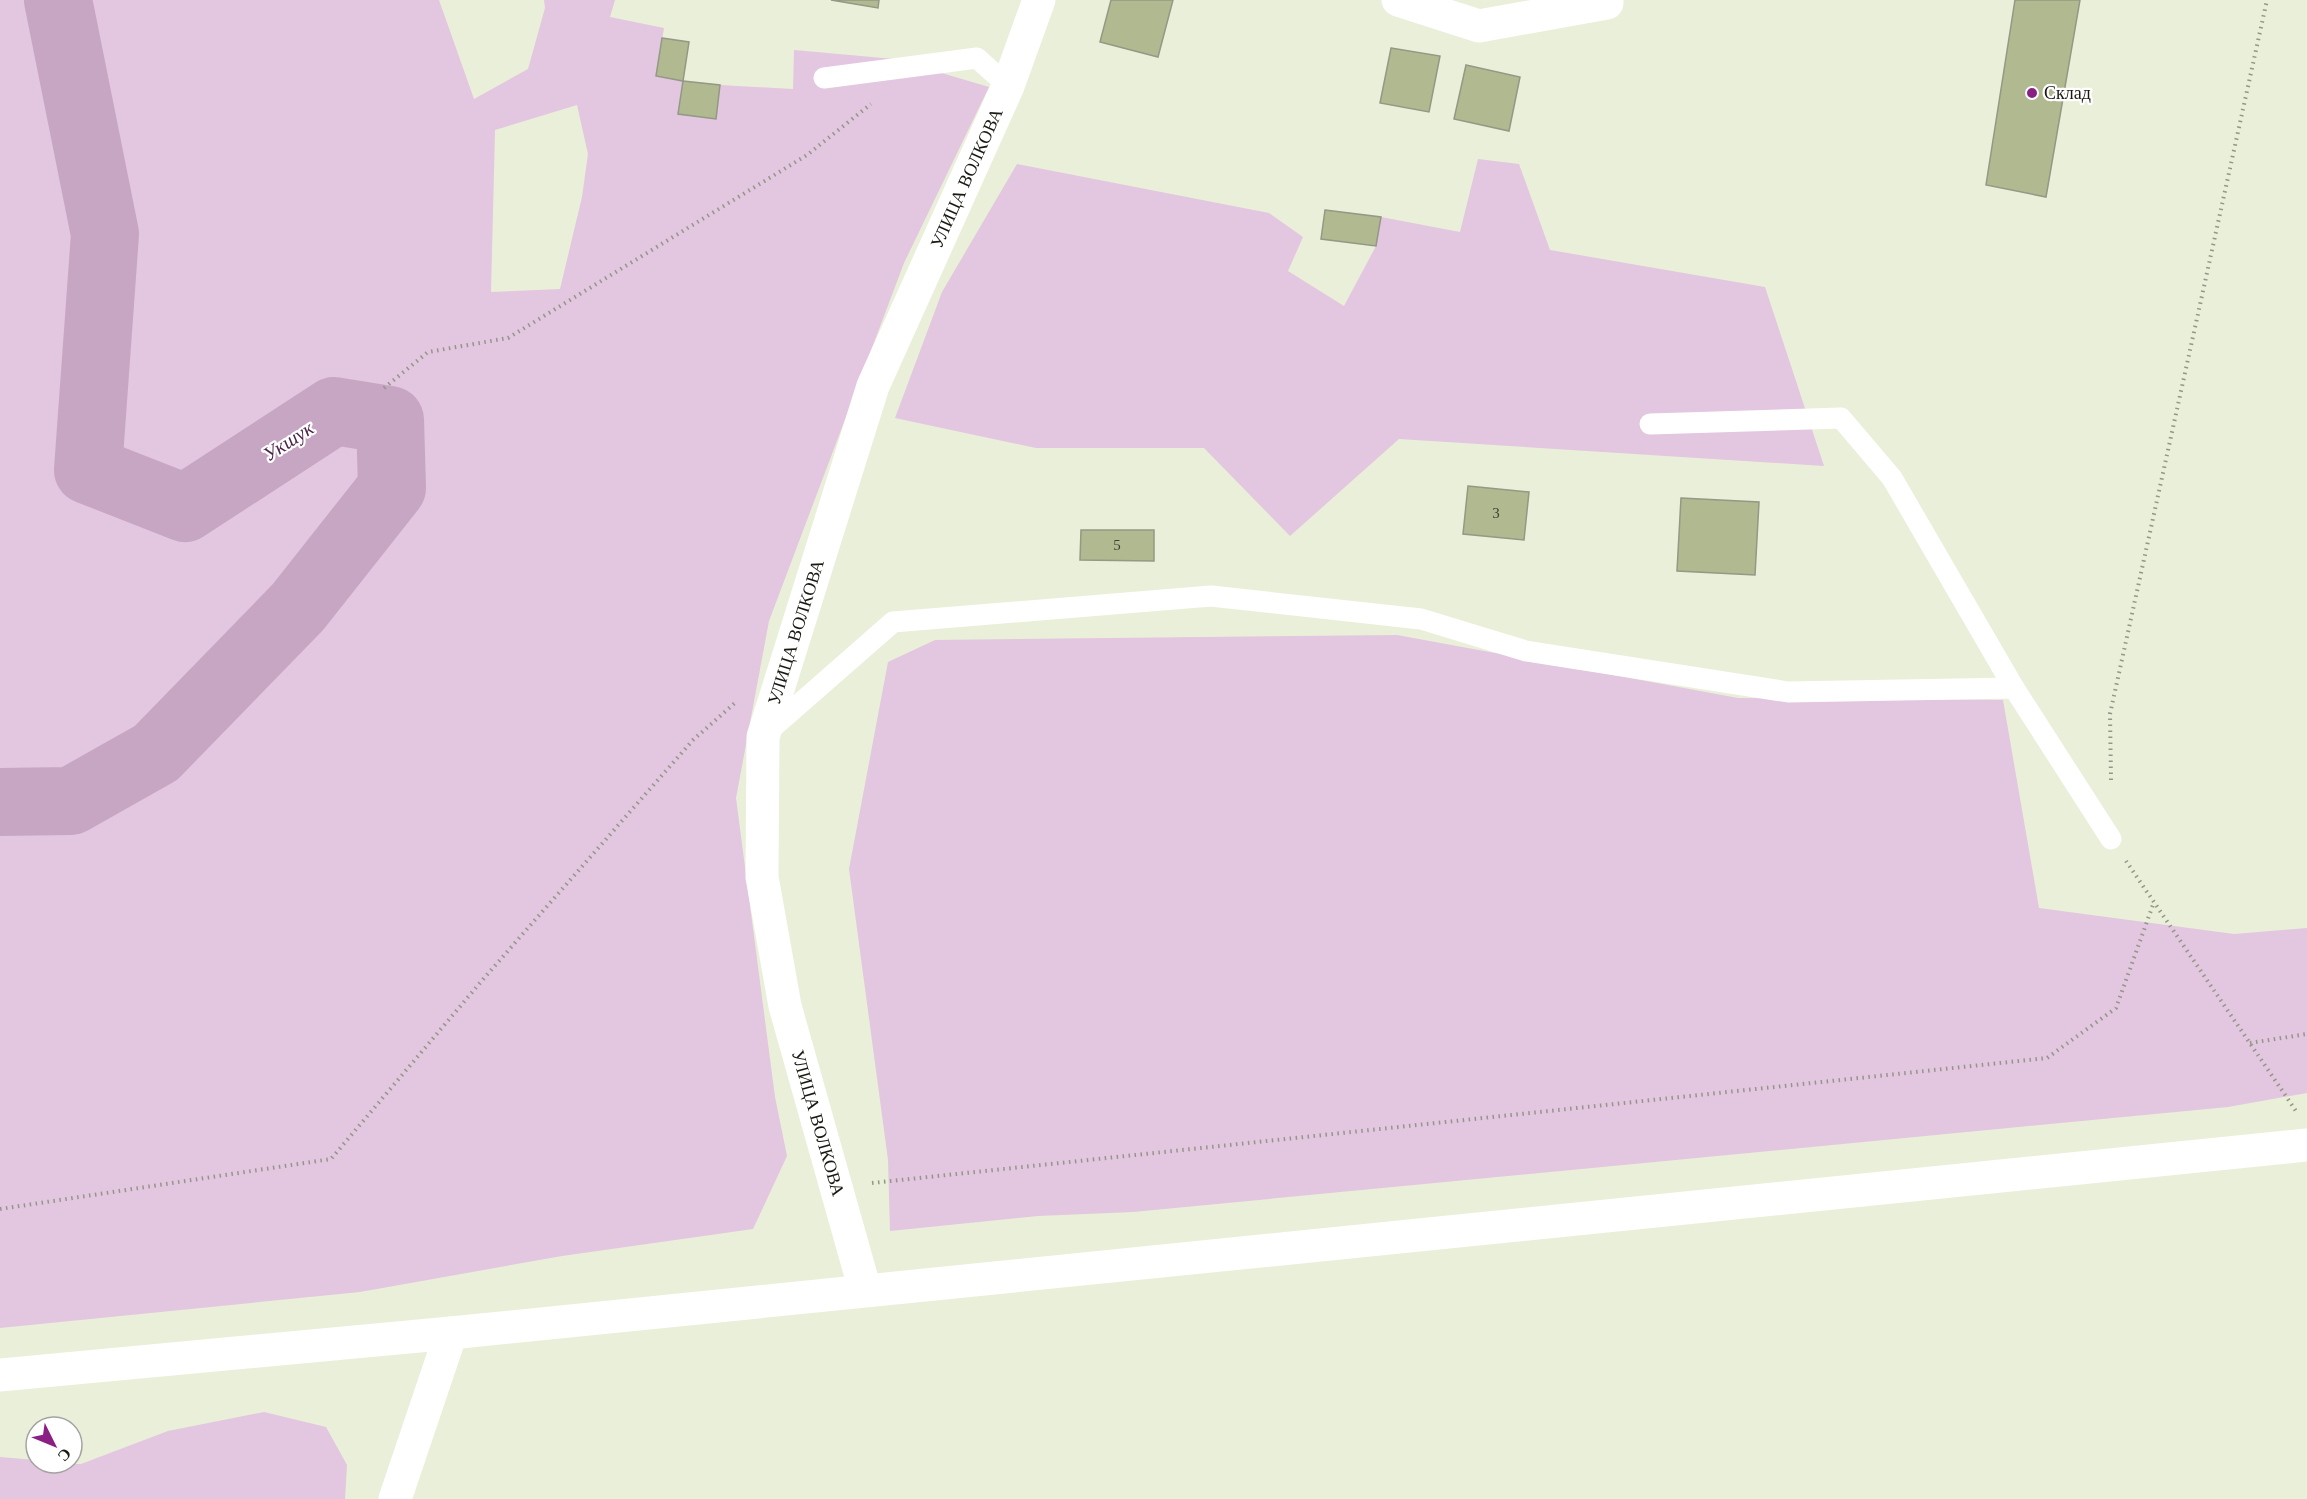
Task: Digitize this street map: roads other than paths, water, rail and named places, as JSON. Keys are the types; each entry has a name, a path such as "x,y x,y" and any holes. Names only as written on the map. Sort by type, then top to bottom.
{"main road":[{"name":"УЛИЦА ВОЛКОВА","path":"865,1290 784,1006 762,877 763,737 873,386 1008,86 1039,0"},
{"path":"1398,0 1479,26 1607,3 1607,0"},
{"path":"0,1375 451,1333 865,1290 2304,1131"},
{"path":"395,1499 451,1333"}],"lane":[{"path":"824,78 977,58 1008,86"},
{"path":"1650,424 1841,418 1892,478 2014,688 2111,839"},
{"path":"763,737 893,622 1211,596 1421,619 1526,651 1788,692 2014,688"}],"waterway":[{"name":"Укшук","path":"0,802 71,801 156,753 298,607 392,488 390,420 334,411 185,508 88,470 105,234 58,0"}],"place":[{"name":"Склад","path":"2032,93"}]}
